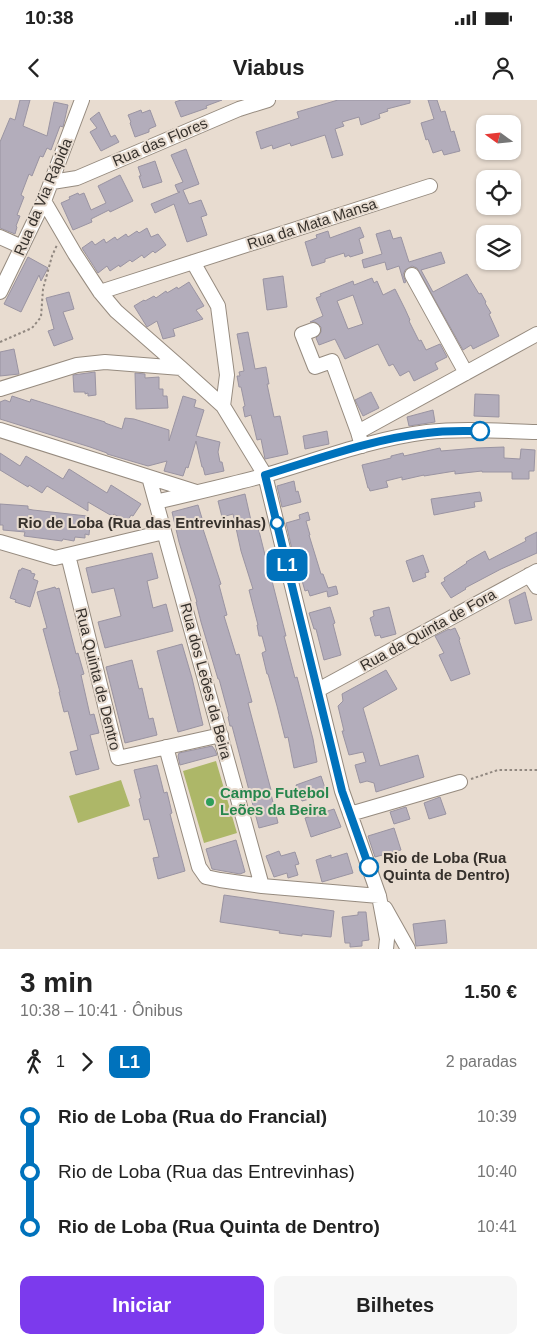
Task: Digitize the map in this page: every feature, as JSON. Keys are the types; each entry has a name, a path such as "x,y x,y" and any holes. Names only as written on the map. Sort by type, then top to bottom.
{"street":[{"name":"Rua da Via Rápida","path":"0,292 44,201 82,100"},
{"name":"Rua das Flores","path":"52,182 77,178 239,109 268,100"},
{"name":"Rua da Mata Mansa","path":"100,292 430,186"},
{"path":"44,201 100,292 116,311 223,406 265,475 342,791 379,896 387,939 386,949"},
{"path":"0,237 22,247"},
{"path":"193,262 218,306 227,375 223,406"},
{"path":"412,275 466,373"},
{"path":"313,330 302,334 312,359 316,367 332,361 360,439"},
{"path":"156,502 265,475 360,439 466,373 537,334"},
{"path":"0,389 77,365 106,362 182,368"},
{"path":"0,430 196,492"},
{"path":"360,439 392,438 429,432 537,432"},
{"name":"Rua dos Leões da Beira","path":"149,477 262,886"},
{"path":"0,542 56,558 164,532"},
{"name":"Rua Quinta de Dentro","path":"68,555 118,758 221,735"},
{"name":"Rua da Quinta de Fora","path":"318,690 534,578"},
{"path":"166,747 199,867 206,878 262,886 379,896"},
{"path":"350,814 460,782"},
{"path":"379,896 408,949"}],"path":[{"path":"0,342 32,328 41,317 42,298 47,273 56,247 64,236"},
{"path":"460,782 498,770 537,770"}],"green space":[{"name":"Campo Futebol Leões da Beira","path":"216,761 237,833 204,843 183,771"},
{"path":"121,780 130,806 78,823 69,796"}],"building":[{"path":"20,100 30,100 23,126 47,136 54,102 68,105 63,127 60,126 51,150 47,148 43,157 40,156 32,176 29,174 21,195 24,197 17,215 20,216 15,234 0,228 0,142 10,118 15,120"},
{"path":"181,100 222,100 206,106 207,108 181,117 175,102"},
{"path":"338,100 410,100 410,103 387,109 388,111 379,114 380,118 361,125 359,117 342,122 344,126 335,129 343,155 332,158 325,135 291,146 290,143 273,149 272,145 261,149 256,132 299,118 297,112"},
{"path":"428,100 437,100 441,112 445,111 451,132 454,131 460,151 444,155 442,150 433,153 428,139 426,140 421,123 434,119"},
{"path":"141,110 142,113 150,110 156,126 149,129 149,132 135,137 128,115"},
{"path":"99,112 111,137 115,135 119,142 101,151 90,132 97,128 90,119"},
{"path":"186,149 199,184 183,190 189,204 201,200 207,215 201,217 207,235 187,242 174,204 155,213 151,204 180,192 178,192 175,185 183,182 171,155"},
{"path":"155,161 162,182 143,188 138,167"},
{"path":"120,175 133,201 110,212 109,210 91,219 92,222 73,230 61,203 78,193 79,195 84,193 91,210 106,203 98,186"},
{"path":"360,227 364,237 359,239 363,253 345,257 344,253 325,259 325,262 312,266 305,242 317,238 316,235 328,231 330,238"},
{"path":"147,228 151,237 158,234 166,245 155,253 153,251 144,258 142,255 132,262 130,260 110,271 107,266 98,273 82,248 92,241 95,245 104,239 106,243 115,237 117,240 126,234 128,237 137,231 139,233"},
{"path":"390,230 393,239 401,237 409,262 441,252 445,263 421,270 433,292 467,274 486,302 499,336 473,349 471,345 463,350 417,268 412,266 405,270 403,275 406,282 404,283 399,266 387,270 385,262 364,268 362,260 382,254 376,234"},
{"path":"28,257 48,268 41,281 39,275 21,312 4,304"},
{"path":"283,276 287,307 267,310 263,279"},
{"path":"372,278 374,283 377,281 383,295 395,289 419,341 421,340 426,350 440,344 447,357 435,363 438,369 414,381 409,371 400,376 393,364 389,366 378,344 345,359 335,339 319,345 316,338 321,332 321,327 315,322 310,322 323,316 316,298 321,296 320,294 353,281 354,285","holes":["353,295 363,324 348,329 337,301"]},
{"path":"189,282 204,306 196,310 203,319 173,329 175,336 163,339 157,321 147,327 134,306 154,296 156,298 166,291 167,293 177,287 178,289"},
{"path":"69,292 74,309 63,312 73,339 54,346 48,331 54,329 46,298"},
{"path":"248,332 255,369 266,367 269,384 267,384 274,417 280,416 288,454 265,459 261,439 257,440 251,415 245,417 243,407 245,406 237,376 240,376 239,372 244,371 237,334"},
{"path":"14,349 19,374 0,376 0,352"},
{"path":"95,372 96,395 88,396 88,393 85,394 85,392 74,392 73,375"},
{"path":"135,373 145,374 145,378 159,377 159,389 163,389 163,396 167,396 168,408 136,409"},
{"path":"371,392 379,408 363,416 355,400"},
{"path":"475,394 499,395 499,417 474,416"},
{"path":"12,396 30,402 31,399 122,429 125,418 134,419 169,430 169,441 183,396 196,400 194,407 204,410 196,436 220,442 218,452 224,471 205,475 196,441 188,468 186,467 183,476 164,471 167,461 148,466 0,419 0,402 5,400 10,402"},
{"path":"433,410 435,422 409,426 407,417"},
{"path":"327,431 329,444 305,449 303,436"},
{"path":"504,447 504,458 520,459 521,449 535,450 534,471 529,471 529,479 512,479 512,472 482,471 455,474 455,471 402,480 402,477 386,481 388,487 370,491 362,465 403,453 404,456 440,448 441,451"},
{"path":"0,453 20,466 26,456 63,479 69,469 107,493 111,485 141,504 127,522 114,514 112,516 88,502 88,511 47,486 42,493 0,470"},
{"path":"294,481 296,492 298,491 301,502 282,507 277,486"},
{"path":"480,492 482,501 474,502 475,507 434,515 431,499"},
{"path":"245,494 252,525 257,523 265,555 272,572 270,573 286,636 284,636 313,739 317,762 294,768 288,737 285,738 267,674 262,653 266,651 262,636 259,636 249,590 253,589 241,551 233,514 222,517 218,501"},
{"path":"0,504 28,506 28,509 33,510 87,516 86,525 90,525 89,535 85,534 85,538 75,537 74,541 63,539 62,541 24,536 25,532 3,530 3,525 0,525"},
{"path":"198,505 204,525 202,526 221,584 219,585 227,615 224,616 236,655 239,654 252,702 248,703 278,823 259,828 172,512"},
{"path":"308,512 310,520 306,521 321,574 323,574 328,588 336,586 338,594 328,597 327,591 310,596 308,590 305,591 298,567 296,567 286,523 300,519 299,515"},
{"path":"537,532 537,553 501,569 465,588 451,598 441,583 445,581 444,578 466,562 485,551 489,560 526,541 525,538"},
{"path":"152,553 158,578 147,581 153,608 166,604 173,631 105,648 98,622 121,616 114,588 92,593 86,568"},
{"path":"423,555 429,572 425,573 426,577 413,582 406,561"},
{"path":"22,568 35,574 33,579 38,581 30,607 15,602 16,600 10,598 19,570"},
{"path":"55,587 56,589 59,588 76,654 78,653 84,674 81,675 90,715 94,714 99,733 90,735 99,769 76,775 70,752 78,750 68,711 64,712 43,629 47,628 37,592"},
{"path":"525,592 532,620 515,624 509,600"},
{"path":"330,607 341,655 324,660 316,629 314,629 309,613"},
{"path":"389,607 396,634 381,638 380,635 375,636 370,618 374,616 373,611"},
{"path":"455,628 470,674 451,681 439,655 444,653 435,636"},
{"path":"182,644 203,725 178,732 157,651"},
{"path":"132,660 139,689 142,688 149,719 153,718 157,735 125,743 106,667"},
{"path":"386,670 397,689 363,708 380,766 418,755 424,777 376,792 374,783 367,781 360,783 355,765 366,762 363,752 349,755 342,731 344,731 338,706 343,701 342,694"},
{"path":"212,746 217,755 180,765 179,753"},
{"path":"157,765 164,793 167,792 172,813 170,814 185,871 158,879 153,858 159,857 149,819 144,820 134,770"},
{"path":"321,776 327,794 302,801 296,785"},
{"path":"440,797 446,814 429,819 424,803"},
{"path":"406,807 410,819 394,824 390,812"},
{"path":"334,809 341,827 311,837 305,818"},
{"path":"394,828 401,850 375,857 368,836"},
{"path":"236,840 245,872 240,874 212,869 206,849"},
{"path":"279,851 281,856 295,852 299,864 295,865 298,875 288,878 287,873 274,877 266,856"},
{"path":"347,853 353,873 322,882 316,860 331,855 331,858"},
{"path":"224,895 334,911 331,937 279,933 280,931 220,922"},
{"path":"358,912 366,912 369,940 362,941 362,946 350,947 350,943 345,943 342,917 358,915"},
{"path":"445,920 447,943 416,946 413,924"}],"bus line":[{"name":"L1","path":"369,867 342,791 265,475 392,438 429,432 480,431"}],"place":[{"name":"Rio de Loba (Rua das Entrevinhas)","path":"277,523"},
{"name":"Campo Futebol Leões da Beira","path":"210,802"},
{"name":"Rio de Loba (Rua Quinta de Dentro)","path":"369,867"}]}
